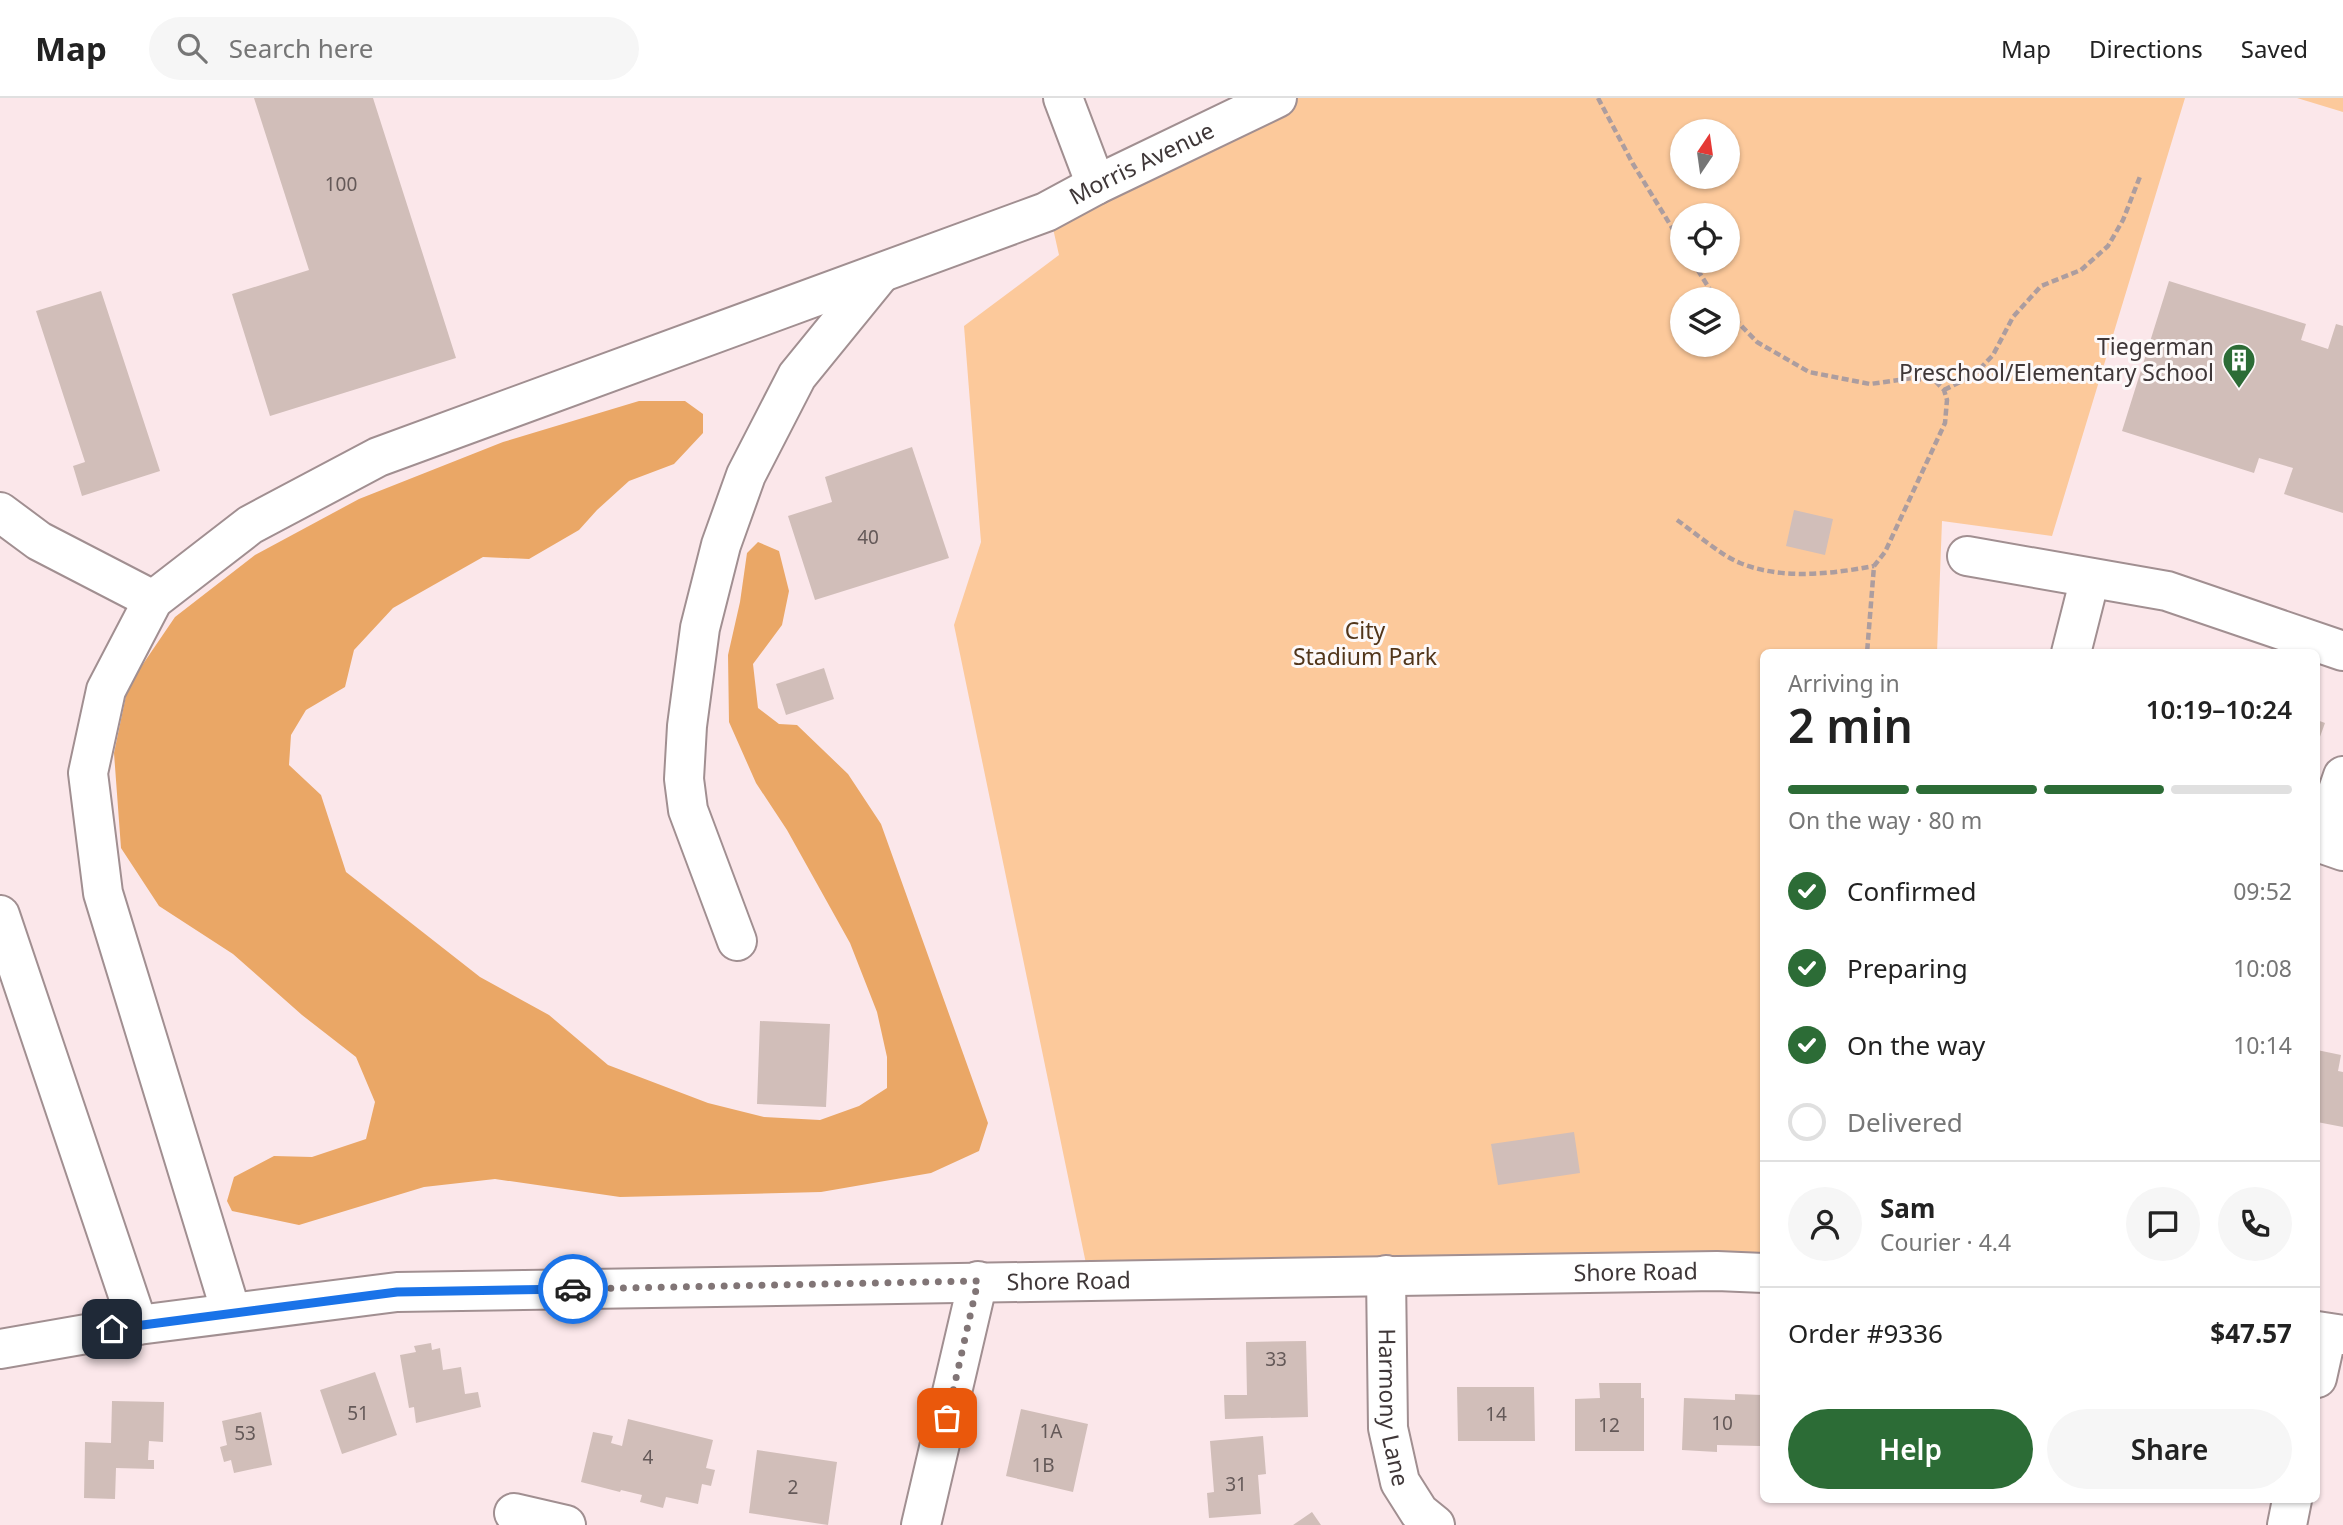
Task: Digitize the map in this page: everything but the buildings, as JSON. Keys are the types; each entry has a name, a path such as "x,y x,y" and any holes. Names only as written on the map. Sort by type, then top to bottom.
{"main road":[{"path":"1063,98 1096,185"},
{"name":"Morris Avenue","path":"153,600 250,525 378,457 1046,212 1277,98"},
{"path":"737,941 688,810 684,779 687,726 700,628 720,545 752,462 797,376 881,272"},
{"path":"0,512 39,541 153,600 106,690 88,773 103,893 230,1312"},
{"path":"1967,556 2167,592 2343,651"},
{"path":"2072,649 2090,578"},
{"path":"2343,776 2320,843 2343,851"},
{"path":"0,915 138,1325"},
{"name":"Shore Road","path":"0,1349 138,1325 397,1292 1386,1275 1760,1273"},
{"name":"Harmony Lane","path":"1386,1275 1388,1428 1400,1482 1419,1512 1435,1525"},
{"path":"921,1525 978,1281"},
{"path":"2320,1367 2329,1333"},
{"path":"2287,1525 2291,1503"},
{"path":"514,1513 566,1525"}],"path":[{"path":"1598,98 1633,164 1670,224"},
{"path":"1944,390 1974,375 1993,355 2013,317 2041,286 2081,270 2108,246 2123,220 2141,174"},
{"path":"1740,324 1757,342 1809,372 1870,384 1913,379 1937,382 1944,390 1947,400 1945,423 1885,552 1874,566 1867,649"},
{"path":"1677,520 1739,563 1783,573 1837,573 1874,566"}],"green space":[{"name":"City Stadium Park","path":"1276,98 2185,98 2052,536 1942,521 1937,649 1760,649 1760,1274 1090,1283 954,625 981,542 964,326 1059,255 1050,215"},
{"path":"2297,98 2343,98 2343,112"}],"shaded area":[{"path":"639,401 685,401 703,414 703,433 674,464 629,481 579,530 529,559 483,557 393,608 354,650 345,687 306,710 291,735 289,765 321,795 346,872 480,977 549,1015 608,1065 708,1103 764,1117 820,1120 859,1106 887,1088 887,1057 877,1012 850,943 787,830 756,783 729,722 728,655 747,553 758,542 779,551 789,591 782,625 753,664 758,708 779,724 797,725 848,774 881,824 988,1123 979,1151 931,1173 821,1192 620,1197 495,1179 424,1187 299,1225 232,1211 227,1201 234,1177 274,1156 312,1157 366,1139 375,1102 356,1057 302,1015 233,954 159,906 121,848 114,753 128,686 175,617 255,555 359,499 503,442"}],"way so far":[{"path":"573,1289 978,1281 947,1418"}],"place":[{"name":"Tiegerman Preschool/Elementary School","path":"2239,390"}],"route":[{"path":"112,1329 397,1292 573,1289"}]}
